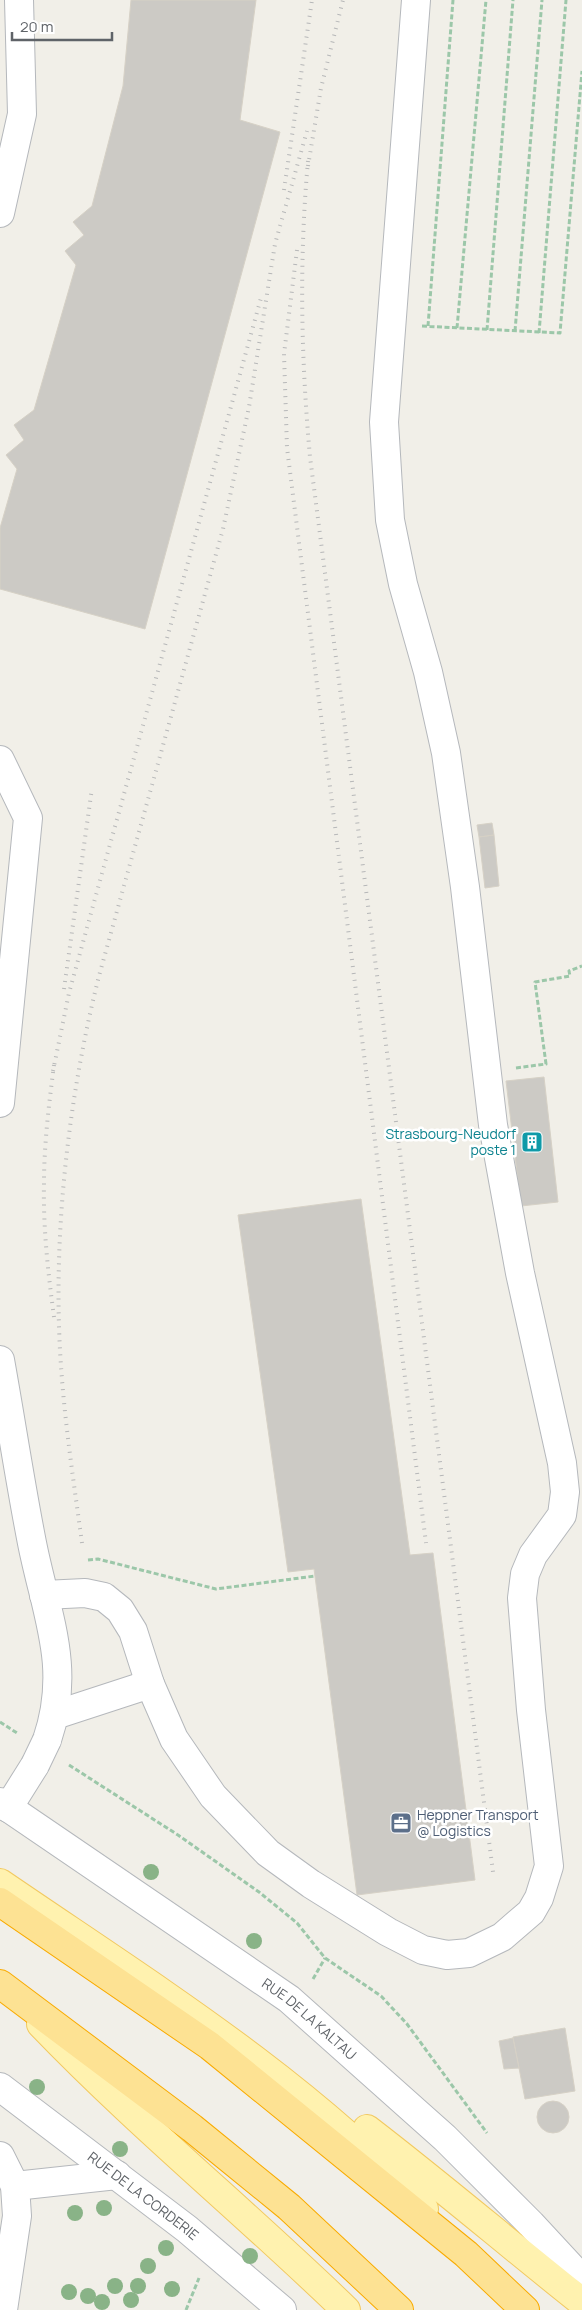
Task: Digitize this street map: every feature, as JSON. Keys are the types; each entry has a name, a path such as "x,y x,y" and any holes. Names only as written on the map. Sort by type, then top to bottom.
{"highway":[{"path":"0,1902 210,2046 466,2254 525,2310"},
{"path":"2,1985 192,2128 252,2176 289,2207 399,2310"}],"main road":[{"path":"0,1883 244,2051 385,2167 466,2254"},
{"path":"2,1985 94,2080 173,2153 285,2250 346,2310"},
{"path":"244,2051 310,2085 444,2188 513,2248 582,2302"}],"street":[{"path":"0,213 22,114 19,0"},
{"path":"44,1595 85,1593 104,1597 120,1610 133,1630 150,1684 174,1739 213,1796 268,1852 311,1884 388,1932 423,1950 447,1955 469,1953 502,1937 531,1912 539,1898 549,1866 530,1710 522,1598 525,1574 533,1555 562,1515 565,1492 562,1463 517,1254 493,1124 465,887 446,753 428,672 403,584 390,520 384,422 416,0"},
{"path":"0,760 28,818 0,1102"},
{"path":"0,1360 32,1545 57,1648 58,1676 47,1738 34,1765 4,1805"},
{"path":"47,1738 150,1684"},
{"name":"RUE DE LA KALTAU","path":"4,1805 289,1998 445,2138 531,2224 582,2279"},
{"name":"RUE DE LA CORDERIE","path":"0,2087 187,2228 282,2310"},
{"path":"0,2156 15,2186 17,2216 4,2310"},
{"path":"15,2186 118,2175"}],"path":[{"path":"453,0 428,326 560,334 582,71"},
{"path":"457,328 486,0"},
{"path":"487,330 513,0"},
{"path":"515,331 542,0"},
{"path":"539,332 566,0"},
{"path":"487,1073 546,1064 535,982 570,976 570,971 582,966"},
{"path":"78,1562 98,1559 216,1589 315,1576"},
{"path":"0,1722 47,1738 258,1892 297,1923 325,1958 381,1996 407,2024 490,2136"},
{"path":"312,1979 325,1958"},
{"path":"186,2310 200,2275"}],"building":[{"path":"131,0 256,0 240,120 280,132 145,629 0,589 0,528 17,469 6,455 24,440 14,425 34,410 76,265 65,251 84,235 73,222 92,206 123,86"},
{"path":"492,823 494,835 479,837 477,825"},
{"path":"494,835 499,886 485,888 479,837"},
{"name":"Strasbourg-Neudorf poste 1","path":"544,1077 558,1202 521,1206 506,1081"},
{"path":"361,1199 410,1555 433,1553 475,1880 357,1895 314,1569 288,1572 238,1215"},
{"path":"565,2028 575,2091 525,2099 513,2037"},
{"path":"513,2038 519,2068 504,2069 499,2041"},
{"path":"553,2101 559,2102 564,2106 568,2111 568,2123 564,2128 559,2132 553,2133 547,2132 542,2128 538,2123 537,2117 538,2111 542,2106 547,2102"}],"railway":[{"path":"284,190 312,0"},
{"path":"308,166 321,88 343,0"},
{"path":"82,1543 65,1410 59,1318 61,1219 71,1120 88,1023 99,976 223,529 249,407 275,244 307,131"},
{"path":"308,161 303,235 302,309 310,457 493,1872"},
{"path":"297,250 284,354 287,448 426,1543"},
{"path":"53,1071 69,993 261,298"},
{"path":"64,989 92,788"},
{"path":"54,1065 44,1168 44,1217 54,1317"}],"place":[{"name":"Strasbourg-Neudorf poste 1","path":"532,1142"},
{"name":"Heppner Transport @ Logistics","path":"401,1823"}]}
